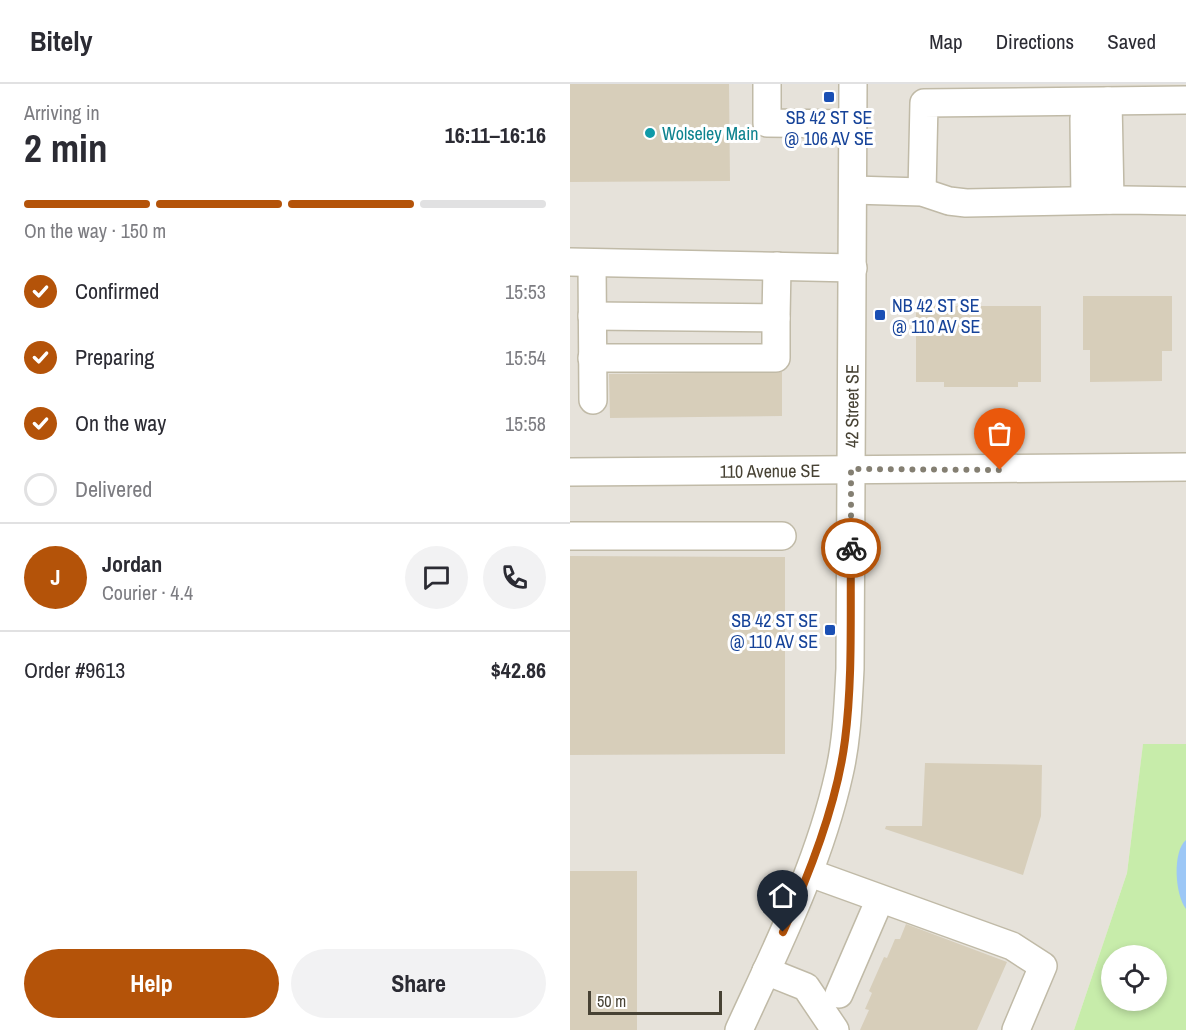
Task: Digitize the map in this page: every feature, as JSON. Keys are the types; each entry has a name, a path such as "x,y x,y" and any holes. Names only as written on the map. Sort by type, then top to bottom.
{"street":[{"path":"767,84 767,123 853,124"},
{"name":"42 Street SE","path":"739,1030 810,873 839,775 845,740 850,669 854,85"},
{"path":"922,192 924,103 1186,100"},
{"path":"1097,200 1108,101"},
{"path":"1084,118 1097,200"},
{"path":"853,190 922,192 949,201 966,202 1186,201"},
{"path":"592,400 592,316 581,262 853,268"},
{"path":"592,358 776,358 777,266"},
{"path":"592,316 776,318"},
{"name":"110 Avenue SE","path":"570,472 1186,467"},
{"path":"570,536 782,536"},
{"path":"810,873 1012,946 1043,966 1016,1030"},
{"path":"838,994 880,899"},
{"path":"766,971 806,987 835,1030"}],"shaded area":[{"path":"570,84 1186,84 1186,744 1143,745 1127,873 1074,1030 570,1030"}],"green space":[{"path":"1143,744 1186,744 1186,1030 1074,1030 1101,950 1101,1011 1167,1011 1167,945 1103,945 1127,873"}],"water":[{"path":"1186,840 1186,909 1177,884 1177,863"}],"building":[{"name":"Wolseley Main","path":"570,84 729,84 730,181 570,182"},
{"path":"1083,296 1172,296 1172,351 1162,351 1162,381 1090,382 1090,350 1083,350"},
{"path":"916,306 1041,306 1041,382 1018,382 1018,387 944,387 944,382 916,382"},
{"path":"782,372 782,416 610,418 609,374"},
{"path":"570,556 785,557 785,754 570,755"},
{"path":"925,763 1042,765 1041,816 1023,875 885,829 886,826 922,826"},
{"path":"570,871 637,871 637,1030 570,1030"},
{"path":"906,924 1007,962 977,1030 860,1030 869,1010 865,1009 872,993 869,991 884,957 887,958 895,939 900,939"}],"way so far":[{"path":"851,548 851,469 1000,470"}],"place":[{"name":"SB 42 ST SE @ 106 AV SE","path":"829,97"},
{"name":"Wolseley Main","path":"650,133"},
{"name":"NB 42 ST SE @ 110 AV SE","path":"880,315"},
{"name":"SB 42 ST SE @ 110 AV SE","path":"830,630"}],"route":[{"path":"783,932 810,873 839,775 845,740 850,669 851,548"}]}
